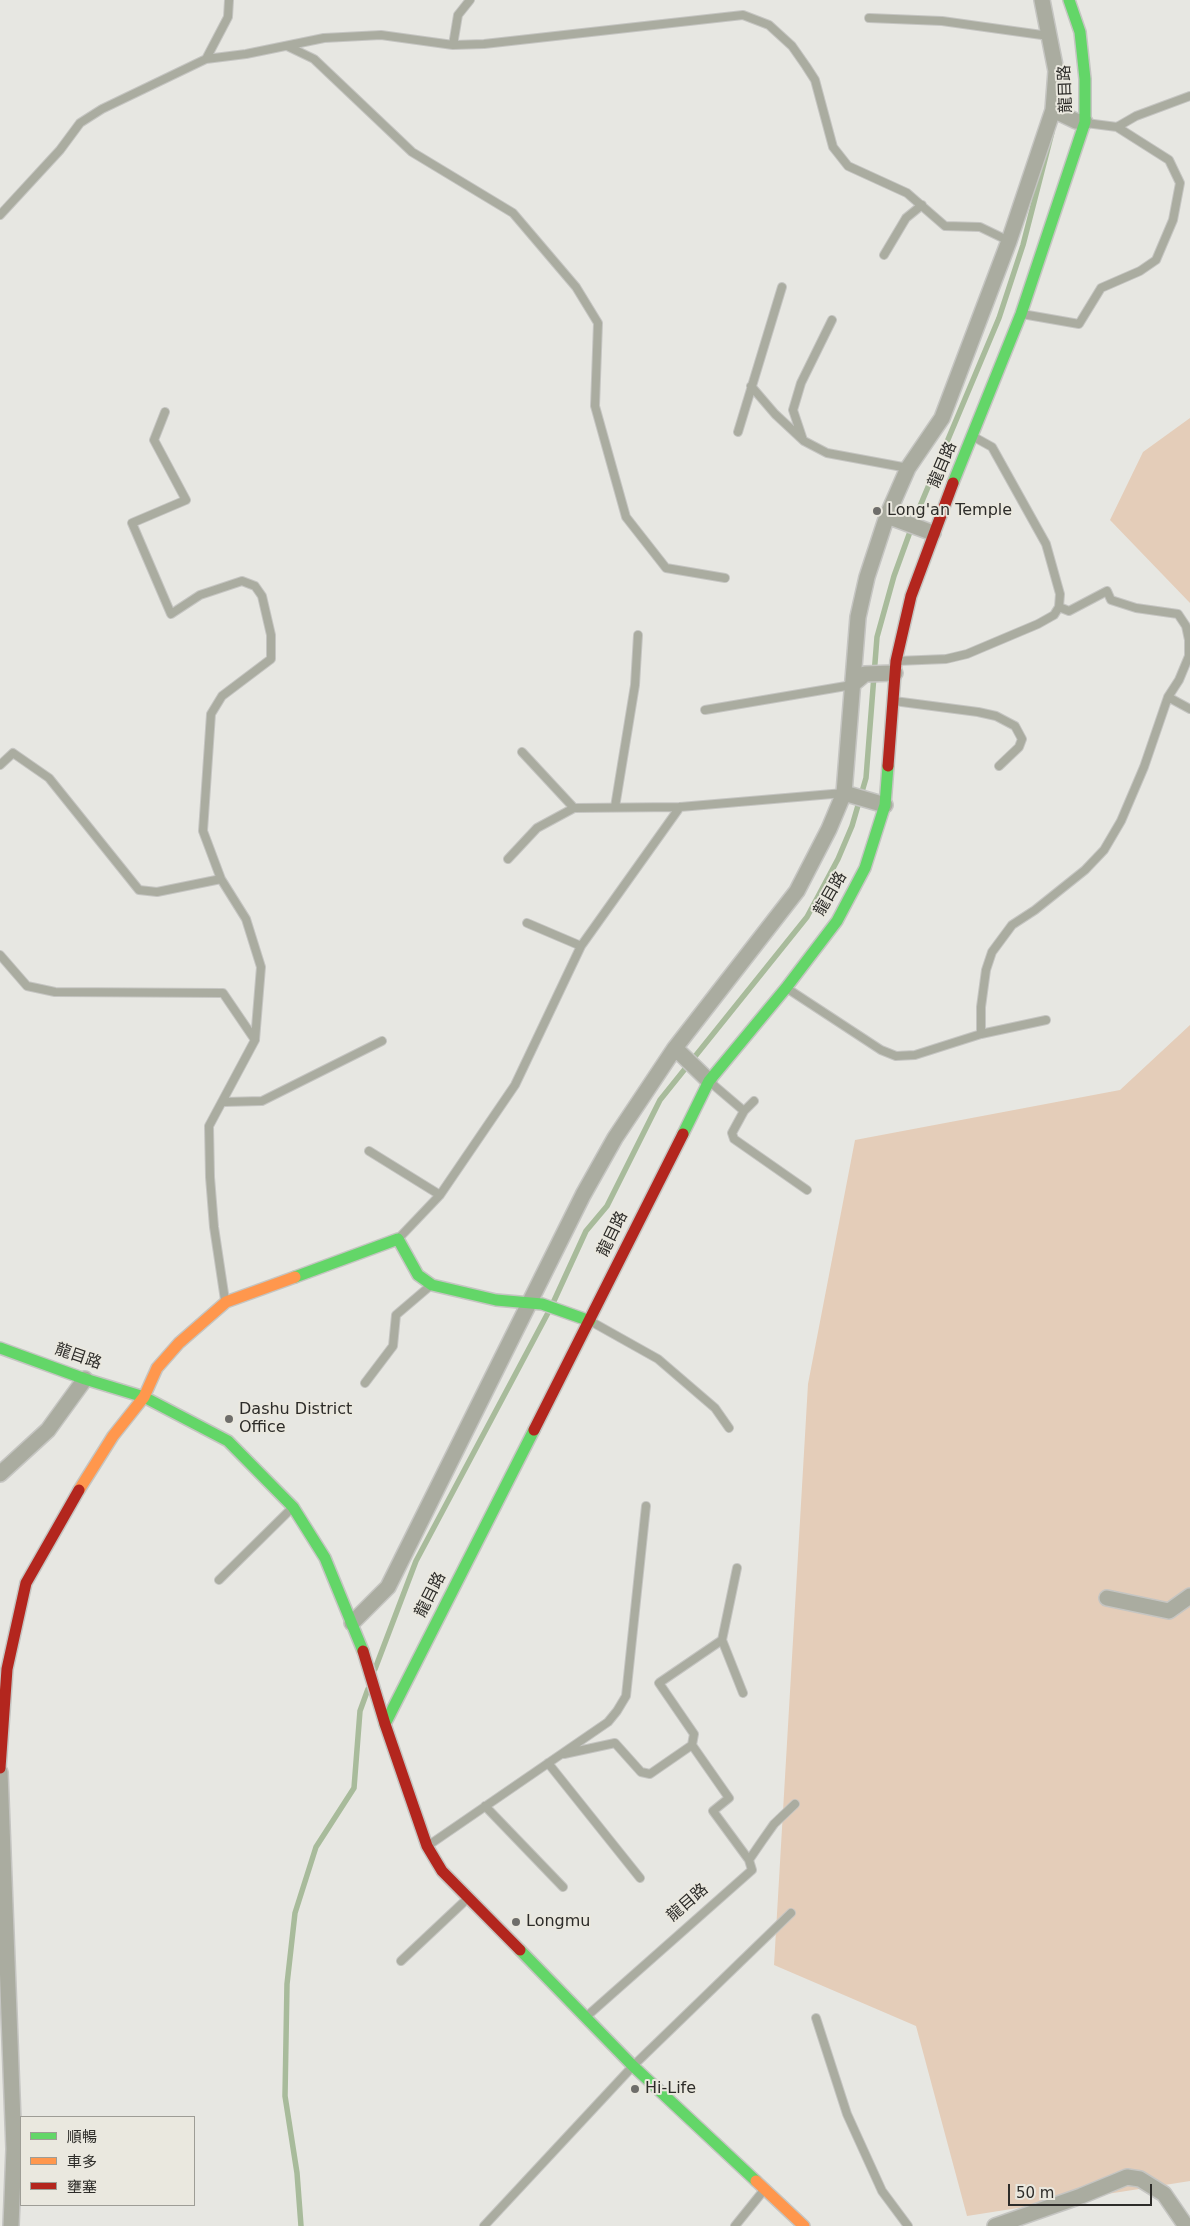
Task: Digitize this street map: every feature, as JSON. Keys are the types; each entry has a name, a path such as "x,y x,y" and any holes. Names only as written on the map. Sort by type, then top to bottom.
{"street":[{"name":"龍目路","path":"352,1623 388,1587 536,1304 583,1195 610,1146 678,1050 797,892 848,794 852,685 858,617 867,577 908,468 942,418 1009,241 1055,111 1056,71 1042,0"},
{"name":"龍目路","path":"385,1724 590,1321 704,1077 786,988 837,921 865,868 879,803 894,701 893,669 929,531 974,437 1021,314 1080,122 1085,79 1080,32 1069,0"},
{"path":"1055,111 1080,122"},
{"path":"891,517 929,531"},
{"path":"852,685 864,674 893,669"},
{"path":"848,794 879,803"},
{"path":"678,1050 704,1077"},
{"path":"11,2226 14,2149 0,1770 7,1669 26,1583 113,1436 144,1397 157,1368 179,1343 226,1302 398,1239 418,1275 432,1285 496,1300 536,1304 575,1314 590,1321"},
{"name":"龍目路","path":"0,1348 85,1379 144,1397 228,1441 292,1508 325,1558 359,1637 385,1724"},
{"path":"0,1474 48,1430 85,1379"},
{"path":"1107,1598 1169,1611 1190,1596"},
{"path":"385,1724 427,1846 442,1871 584,2018 804,2226"},
{"path":"995,2226 1127,2177 1140,2180 1164,2194 1186,2226"}],"lane":[{"path":"206,59 228,17 230,0"},
{"path":"453,45 458,15 470,0"},
{"path":"0,215 60,150 80,123 102,109 206,59 324,38 381,35 453,45 484,44 743,15 769,25 792,46 806,66 815,80 833,147 848,166 908,193 945,226 980,227 1009,241"},
{"path":"869,18 942,21 1049,36"},
{"path":"286,46 314,60 412,152 513,213 576,287 598,323 595,406 626,517 666,568 725,578"},
{"path":"1117,127 1136,116 1190,96"},
{"path":"1021,314 1079,324 1101,288 1140,271 1156,260 1174,220 1180,183 1169,160 1117,127 1080,122"},
{"path":"884,255 906,218 922,205"},
{"path":"738,432 782,287"},
{"path":"804,442 793,410 801,383 832,320"},
{"path":"751,386 775,414 804,442 827,454 908,468"},
{"path":"165,412 154,440 186,500 132,523 171,614 200,595 242,581 255,586 262,596 271,634 271,659 222,696 211,714 203,831 221,879 246,919 261,967 255,1040 224,1102 209,1126 210,1177 214,1227 226,1302"},
{"path":"893,669 946,660 967,654 1038,624 1054,615 1060,607 1060,594 1046,544 992,447 974,437"},
{"path":"982,1034 981,1006 986,970 992,952 1012,925 1035,910 1085,870 1104,850 1121,821 1144,768 1168,697 1179,680 1188,656 1189,640 1186,626 1178,614 1136,608 1110,600 1107,591 1069,611 1060,607"},
{"path":"615,807 635,685 638,636"},
{"path":"705,710 852,685"},
{"path":"1168,697 1190,709"},
{"path":"894,701 978,712 996,716 1015,726 1022,739 1019,747 999,766"},
{"path":"522,752 574,808"},
{"path":"0,765 13,753 49,778 139,890 157,892 221,879"},
{"path":"508,859 537,828 574,808 680,807 848,794"},
{"path":"398,1239 440,1195 515,1085 581,946 680,807"},
{"path":"527,923 581,946"},
{"path":"0,955 27,986 56,992 224,992 255,1040"},
{"path":"786,988 881,1050 896,1056 915,1055 982,1034 1046,1020"},
{"path":"224,1102 262,1101 382,1041"},
{"path":"704,1077 744,1111"},
{"path":"754,1100 744,1111 732,1133 734,1138 807,1190"},
{"path":"369,1151 440,1195"},
{"path":"365,1383 393,1346 396,1315 432,1285"},
{"path":"590,1321 658,1359 715,1408 729,1428"},
{"path":"427,1846 608,1722 626,1696 646,1506"},
{"path":"219,1580 292,1508"},
{"path":"737,1568 722,1640 743,1693"},
{"path":"562,1754 587,1750 614,1742 641,1772 650,1774 692,1745 694,1734 659,1683 722,1640"},
{"path":"692,1745 729,1798 713,1812 749,1860"},
{"path":"548,1763 640,1878"},
{"name":"龍目路","path":"584,2018 752,1870 749,1860 774,1824 795,1804"},
{"path":"485,1806 563,1887"},
{"path":"401,1961 467,1899"},
{"path":"484,2226 633,2066 791,1912"},
{"path":"816,2018 847,2114 882,2191 908,2226"},
{"path":"735,2226 765,2188"}],"shaded area":[{"path":"1190,418 1190,603 1110,520 1143,452"},
{"path":"1190,1025 1190,2181 967,2216 916,2026 774,1965 808,1384 855,1140 1120,1090"}],"waterway":[{"path":"553,1303 586,1231 607,1206 660,1100 807,917 838,859 852,826 866,778 877,637 894,576 915,518 999,318 1023,245 1052,132"},
{"path":"375,1669 416,1561 549,1311"},
{"path":"301,2226 297,2173 285,2096 287,1984 295,1913 316,1847 354,1788 360,1711 368,1689"}],"traffic: fast":[{"path":"953,483 1021,314 1085,122 1085,79 1080,32 1069,0"},
{"path":"683,1134 709,1081 786,988 837,921 865,868 885,805 888,766"},
{"path":"295,1277 398,1239 418,1275 432,1285 496,1300 542,1304 590,1321"},
{"path":"0,1348 85,1379 144,1397 228,1441 293,1507 325,1558 363,1651"},
{"path":"385,1724 534,1430"},
{"path":"520,1950 633,2066 756,2181"}],"traffic: slow":[{"path":"79,1490 113,1436 144,1397 157,1368 179,1343 226,1302 295,1277"},
{"path":"756,2181 804,2226"}],"traffic: jam":[{"path":"888,766 896,661 911,596 953,483"},
{"path":"534,1430 683,1134"},
{"path":"0,1768 7,1669 26,1583 79,1490"},
{"path":"363,1651 385,1724 427,1846 442,1871 520,1950"}],"place":[{"name":"Long'an Temple","path":"877,511"},
{"name":"Dashu District Office","path":"229,1419"},
{"name":"Longmu","path":"516,1922"},
{"name":"Hi-Life","path":"635,2089"}]}
